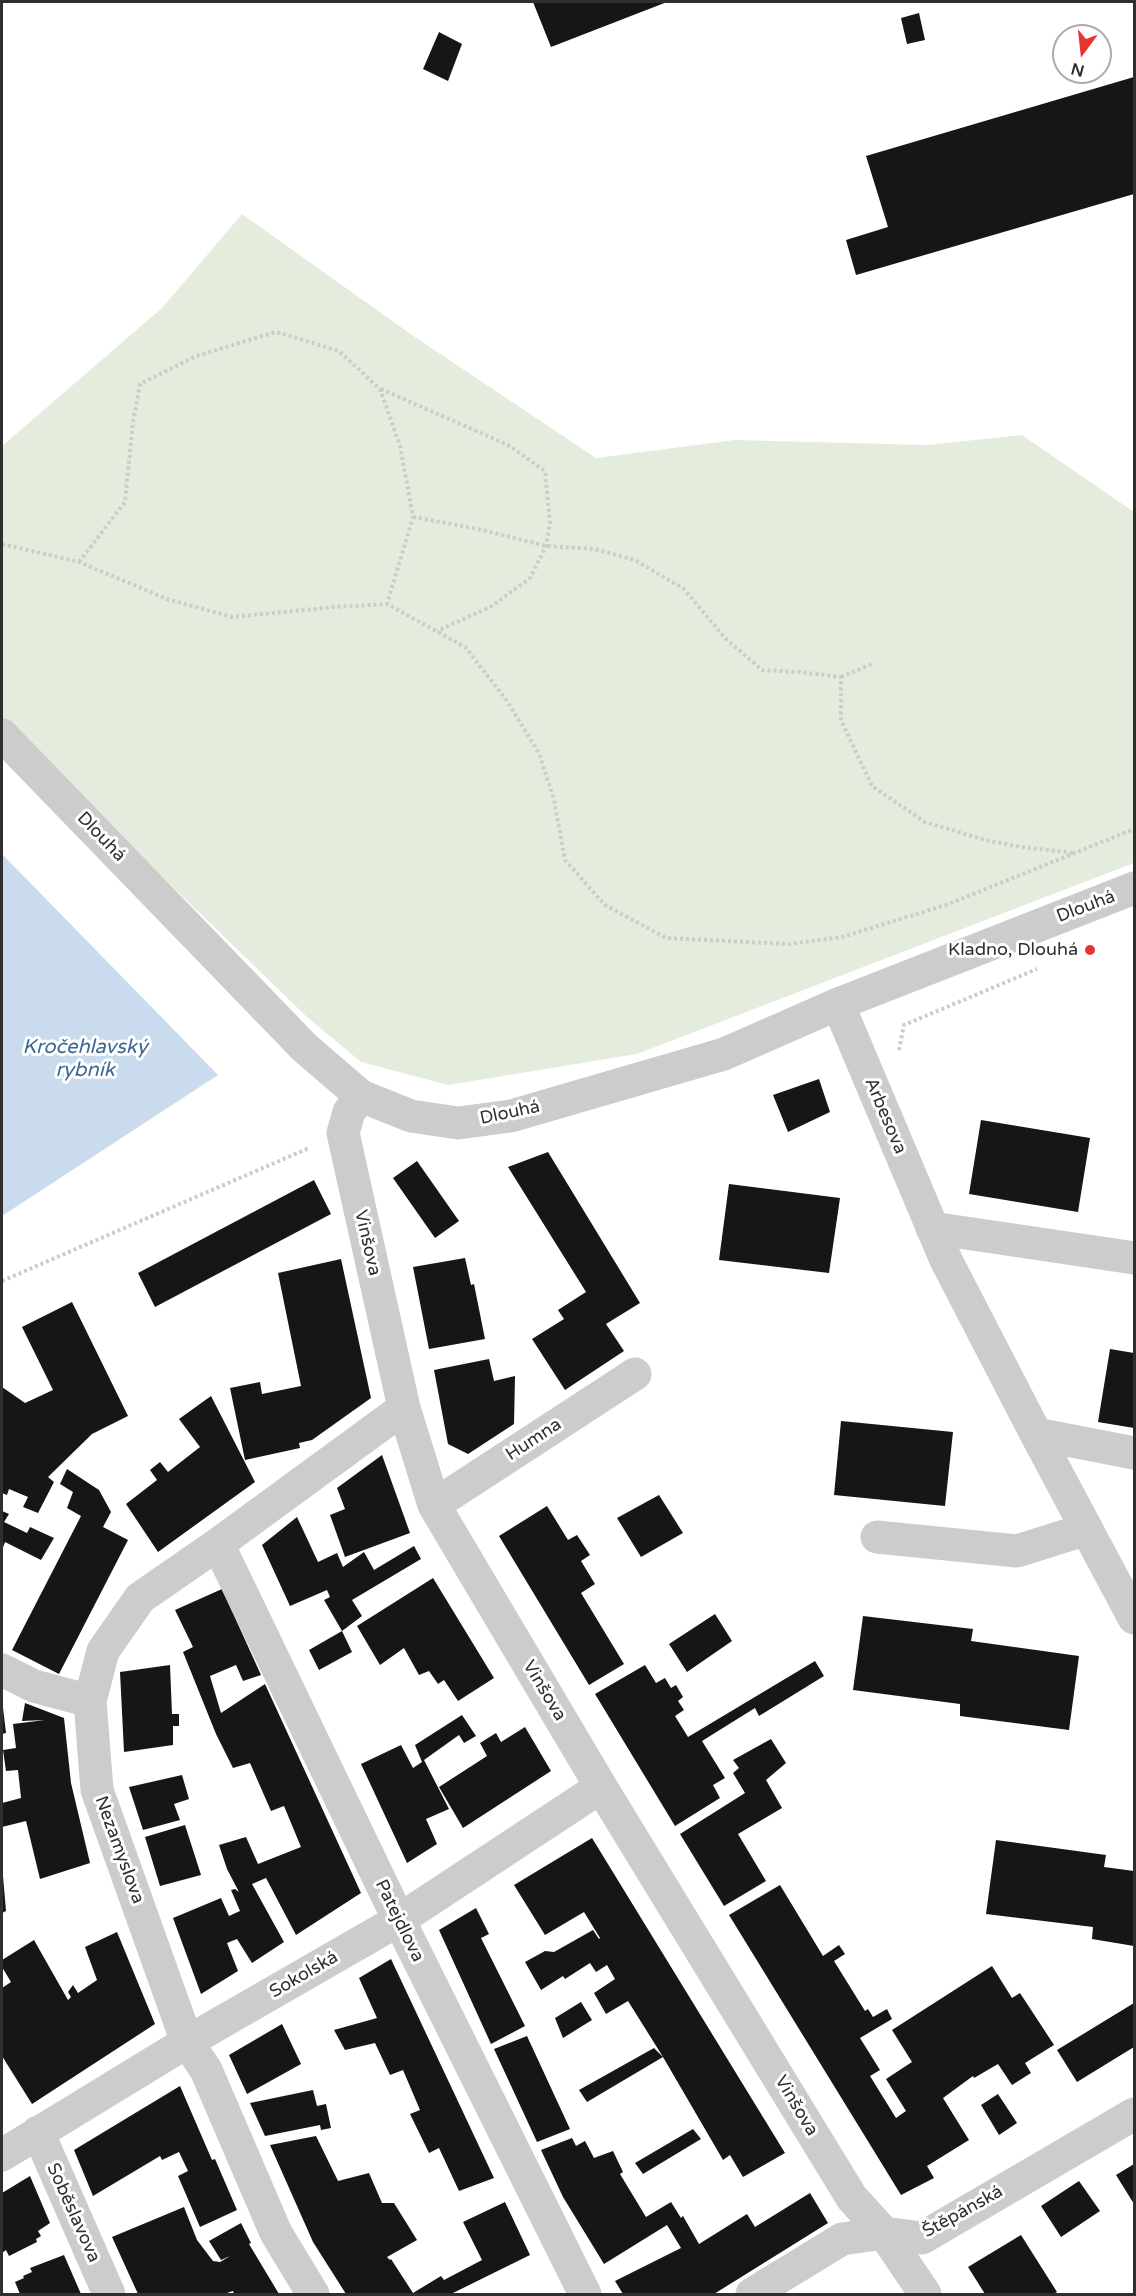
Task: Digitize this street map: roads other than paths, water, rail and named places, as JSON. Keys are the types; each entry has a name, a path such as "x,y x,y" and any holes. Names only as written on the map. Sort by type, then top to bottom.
{"street":[{"name":"Dlouhá","path":"2,735 305,1048 361,1096 411,1116 458,1123 511,1116 724,1054 838,1004 1134,888"},
{"name":"Arbesova","path":"838,1004 946,1260 1134,1618"},
{"name":"Vinšova","path":"361,1096 349,1112 343,1133 404,1408 434,1505 601,1787 852,2198 884,2233 925,2295"},
{"path":"932,1228 1134,1258"},
{"name":"Humna","path":"434,1505 635,1374"},
{"name":"Nezamyslova","path":"313,2295 276,2233 206,2070 187,2042 97,1790 90,1701 103,1651 140,1598 404,1408"},
{"path":"1036,1434 1134,1453"},
{"path":"877,1537 1017,1551 1087,1529"},
{"name":"Patejdlova","path":"218,1544 399,1920 585,2295"},
{"path":"2,1670 34,1686 90,1701"},
{"name":"Sokolská","path":"2,2155 187,2042 399,1920 601,1787"},
{"name":"Štěpánská","path":"752,2295 842,2239 884,2233 922,2238 1134,2114"},
{"name":"Soběslavova","path":"38,2132 109,2295"}],"water":[{"name":"Kročehlavský rybník","path":"2,854 218,1075 2,1216"}],"place":[{"name":"Kladno, Dlouhá","path":"1090,950"}]}
